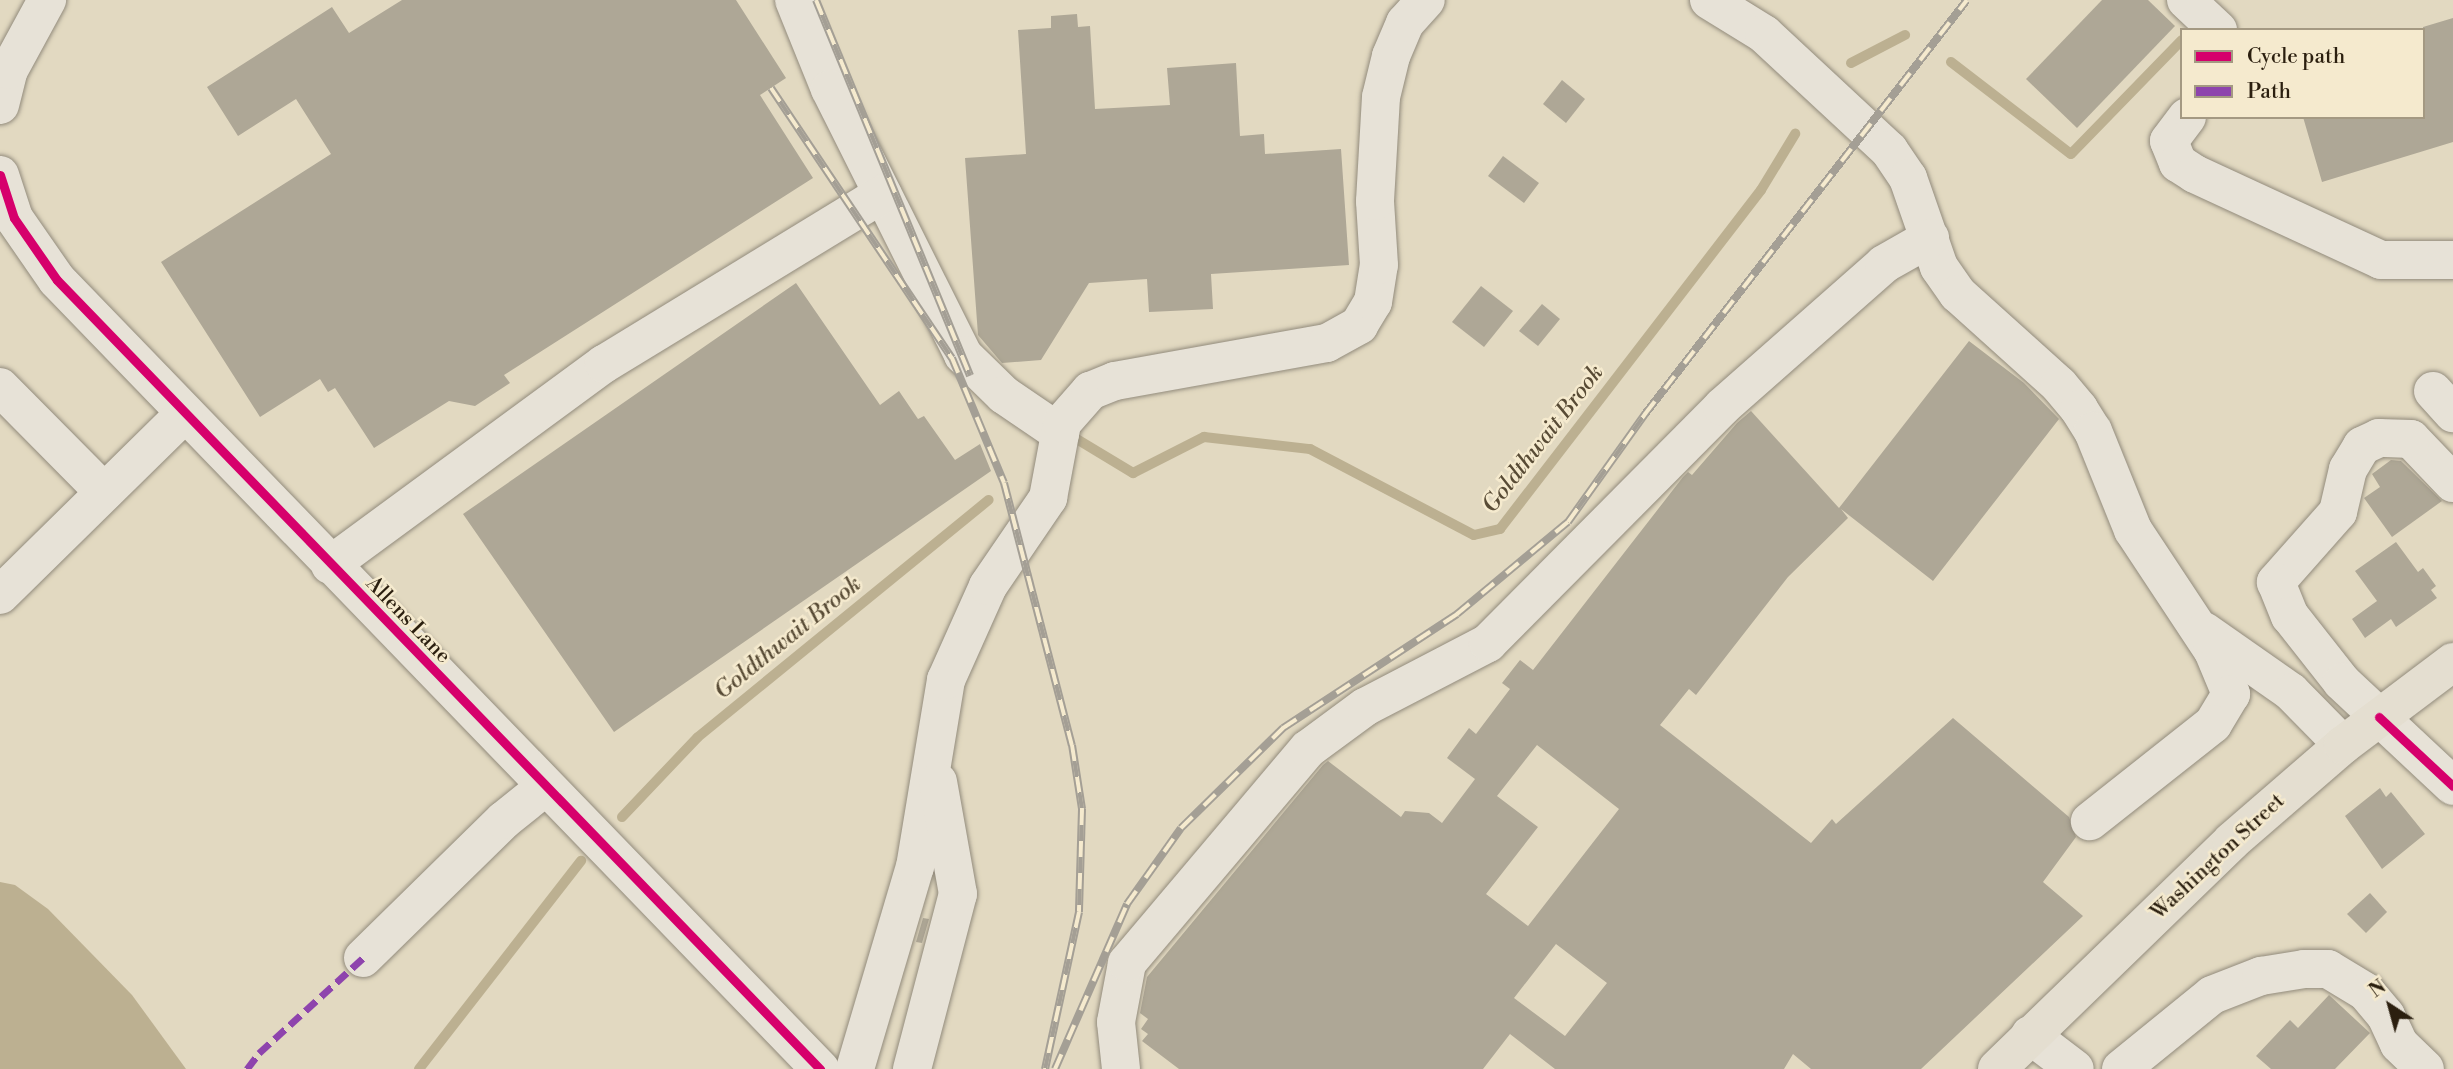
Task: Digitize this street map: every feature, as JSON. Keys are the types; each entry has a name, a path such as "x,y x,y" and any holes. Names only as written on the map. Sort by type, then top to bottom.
{"main road":[{"name":"Washington Street","path":"1997,1069 2056,1058 2232,841 2343,745 2453,662"}],"street":[{"path":"0,106 9,70 47,0"},
{"path":"794,0 831,89 963,355 1004,395 1060,433"},
{"path":"855,1069 915,867 934,763 939,704 946,680 988,586 1048,498 1060,433 1074,404 1090,391 1115,381 1327,343 1359,325 1373,302 1379,265 1375,201 1381,97 1391,56 1405,23 1426,0"},
{"path":"1709,0 1764,34 1889,149 1908,178 1939,267 1958,295 2059,385 2093,431 2133,530 2196,626 2231,694 2213,724 2090,821"},
{"path":"2186,119 2169,141 2178,163 2195,174 2381,260 2453,260"},
{"name":"Allens Lane","path":"0,175 7,224 57,280 183,415 820,1069"},
{"path":"330,565 604,364 882,194"},
{"path":"1121,1069 1116,1022 1126,963 1308,748 1365,706 1488,643 1722,407 1884,264 1930,238"},
{"path":"0,387 104,492"},
{"path":"0,595 183,415"},
{"path":"2453,484 2411,439 2379,438 2362,446 2348,469 2338,512 2276,582 2290,616 2342,682 2453,786"},
{"path":"2196,626 2291,692 2343,745"},
{"path":"912,1069 958,894 934,763"},
{"path":"363,958 504,820 545,787"},
{"path":"2121,1069 2212,995 2261,976 2328,969 2366,992 2386,1016 2399,1044 2425,1069"}],"shaded area":[{"path":"0,882 15,885 48,909 132,995 186,1069 0,1069"}],"building":[{"path":"402,0 736,0 786,78 760,95 813,178 504,375 510,383 475,406 449,401 374,448 335,388 328,392 320,379 260,417 161,262 331,154 296,99 238,136 207,87 332,7 349,33"},
{"path":"2102,0 2148,0 2175,26 2077,128 2026,79"},
{"path":"1077,14 1078,27 1090,26 1095,109 1170,105 1167,68 1236,63 1240,136 1264,134 1265,154 1341,149 1349,265 1211,274 1213,309 1149,312 1147,279 1089,283 1041,360 1002,363 978,335 965,158 1026,154 1018,30 1051,28 1051,16"},
{"path":"2453,18 2453,142 2322,182 2304,119 2425,119 2423,27"},
{"path":"1562,80 1585,99 1566,123 1543,104"},
{"path":"1503,156 1539,183 1524,203 1488,176"},
{"path":"796,283 880,405 899,391 918,419 924,416 955,460 980,444 991,471 614,732 463,514"},
{"path":"1481,286 1513,311 1484,347 1452,322"},
{"path":"1542,304 1560,319 1538,346 1519,331"},
{"path":"1969,341 2024,383 2059,419 1933,581 1841,509 1848,518 1788,577 1696,695 1689,689 1660,725 1811,843 1832,819 1836,824 1953,718 2069,817 2076,837 2043,882 2083,916 1921,1069 1811,1069 1793,1054 1784,1069 1555,1069 1510,1034 1483,1069 1179,1069 1142,1041 1148,1034 1141,1029 1148,1019 1140,1013 1147,977 1328,761 1401,817 1405,811 1429,813 1442,823 1475,779 1447,758 1469,728 1476,734 1510,689 1502,683 1520,660 1533,670 1683,477 1688,472 1692,475 1737,423 1751,411 1839,508","holes":["1537,745 1619,809 1528,926 1486,894 1538,827 1497,796","1556,944 1607,983 1565,1036 1514,998"]},
{"path":"2391,460 2401,461 2442,501 2392,537 2364,498 2380,487 2372,474"},
{"path":"2396,542 2418,572 2423,568 2436,586 2431,590 2437,598 2396,627 2391,619 2365,638 2352,619 2377,601 2355,571"},
{"path":"2380,788 2386,797 2391,792 2425,834 2382,869 2345,816"},
{"path":"2370,893 2387,912 2366,933 2347,914"},
{"path":"923,918 929,919 922,943 916,942"},
{"path":"2329,995 2370,1033 2335,1069 2271,1069 2256,1056 2290,1020 2298,1028"}],"waterway":[{"name":"Goldthwait Brook","path":"1851,63 1905,35"},
{"name":"Goldthwait Brook","path":"1951,62 2071,154 2180,42"},
{"name":"Goldthwait Brook","path":"1075,438 1133,473 1204,437 1310,449 1474,535 1500,529 1761,190 1795,134"},
{"name":"Goldthwait Brook","path":"622,817 698,737 989,500"},
{"name":"Goldthwait Brook","path":"419,1069 581,861"}],"railway":[{"path":"816,0 970,376"},
{"path":"1055,1069 1127,904 1181,828 1283,728 1457,614 1568,522 1645,414 1967,0"},
{"path":"771,88 952,358 1004,483 1072,745 1082,809 1079,912 1045,1069"}],"marked path":[{"path":"247,1069 259,1053 363,958"}],"cycle path":[{"path":"0,175 14,218 57,280 820,1069"},
{"path":"2379,717 2453,786"}]}
